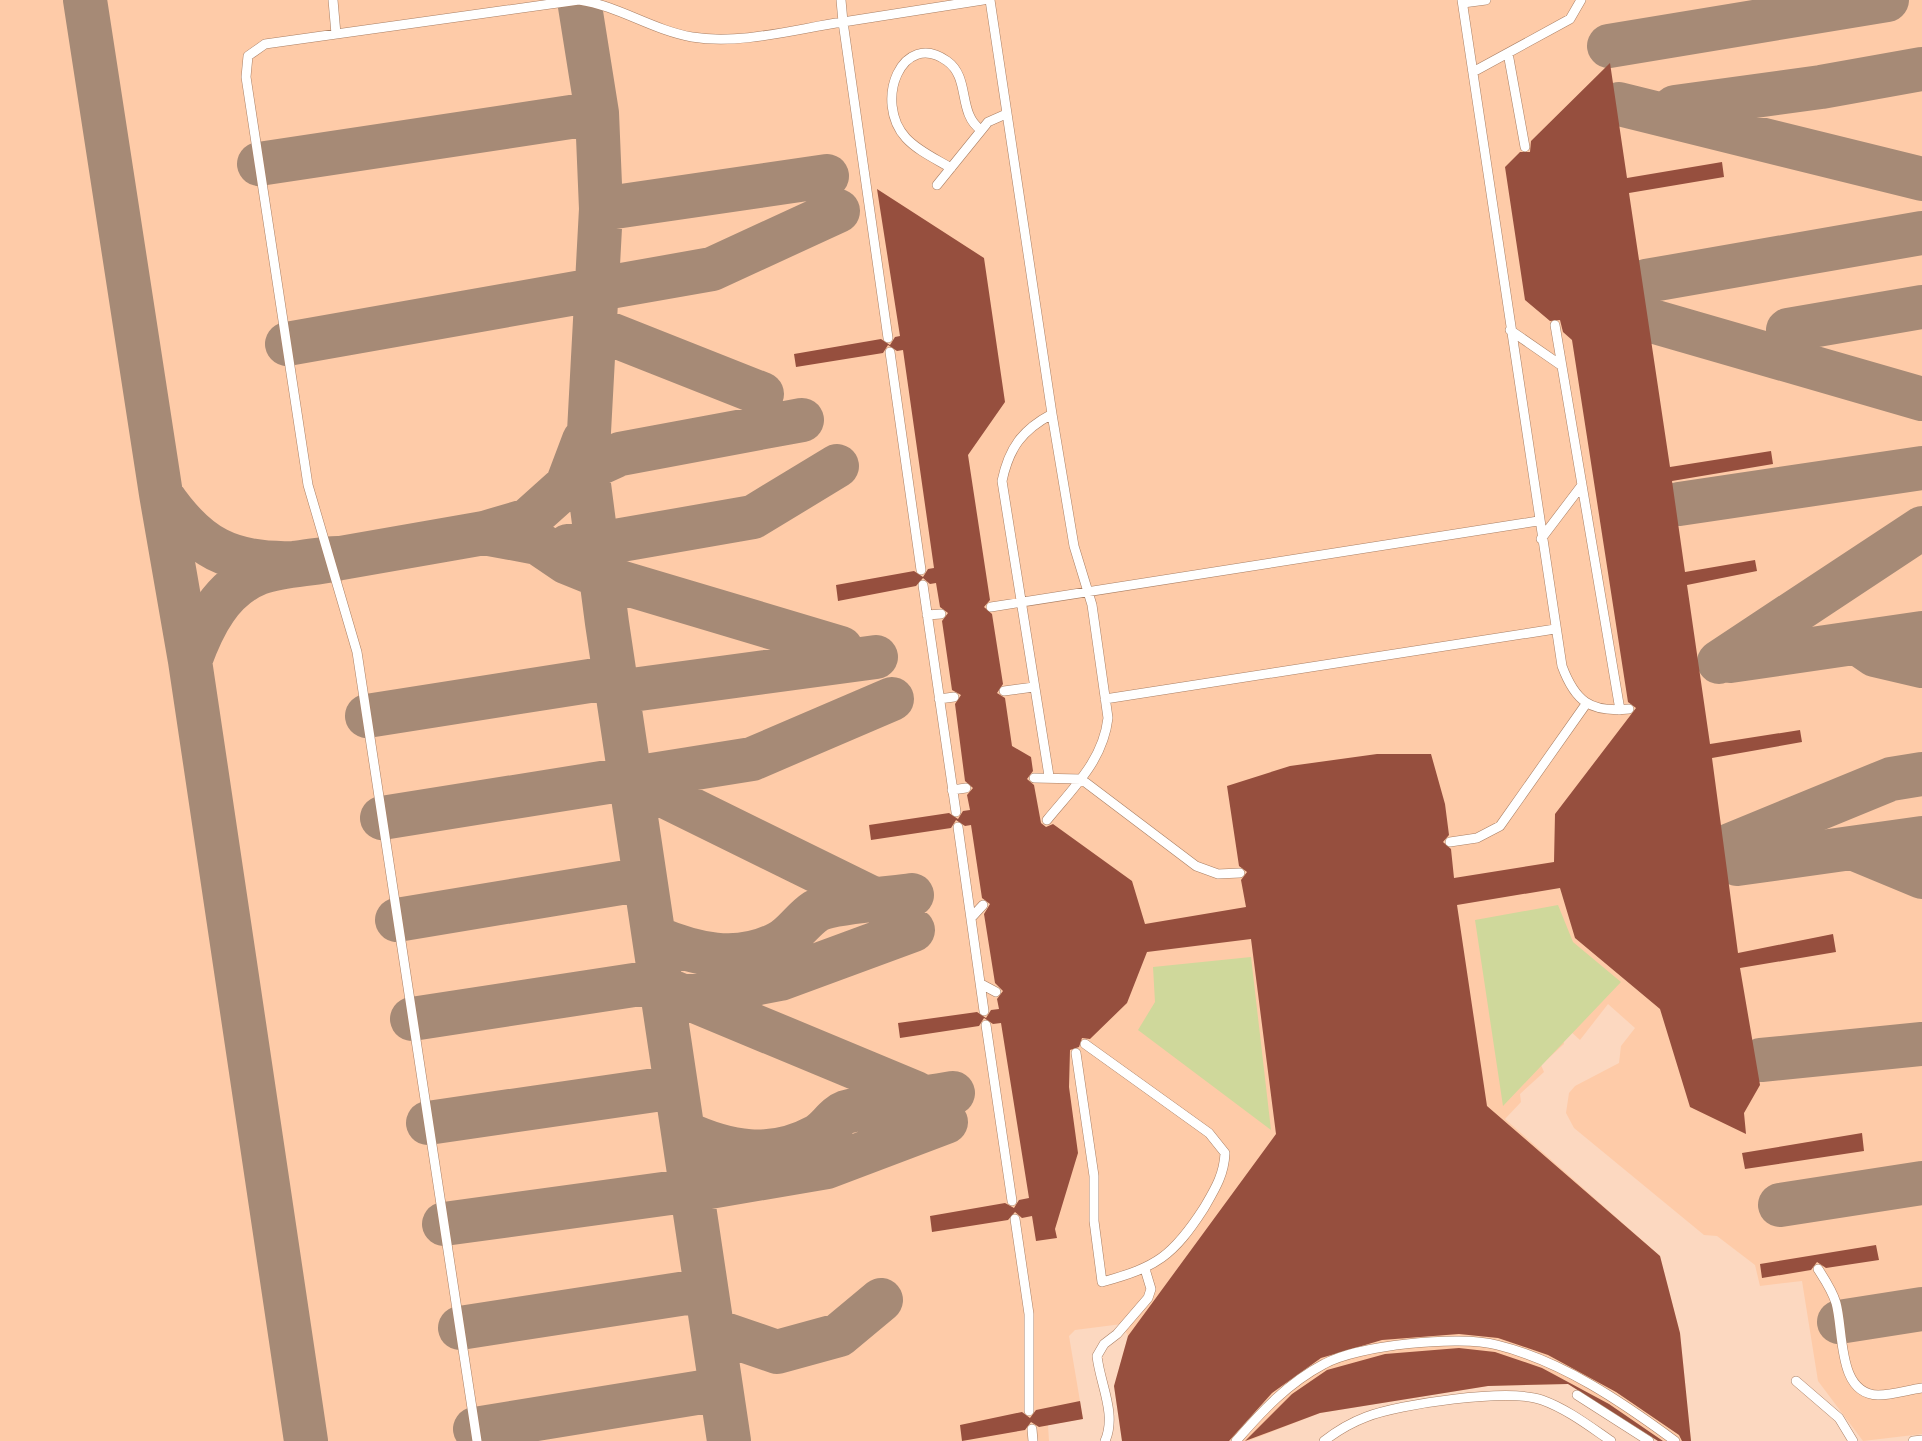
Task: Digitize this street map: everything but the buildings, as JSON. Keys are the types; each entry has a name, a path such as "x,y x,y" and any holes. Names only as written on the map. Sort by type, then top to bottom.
{"lane":[{"path":"333,0 336,34"},
{"path":"477,1441 357,652 308,485 246,77 248,56 255,48 336,34 579,0 607,5 662,29 693,37 725,39 983,0"},
{"path":"841,0 888,338"},
{"path":"990,0 1052,414 1074,546 1089,592 1105,699 1106,735 1101,751 1046,820"},
{"path":"1486,0 1463,2 1538,521 1562,666 1570,688 1586,704 1625,709 1555,326"},
{"path":"1473,72 1570,19 1580,0"},
{"path":"1508,53 1525,147"},
{"path":"951,168 912,144 897,125 891,93 893,77 902,64 915,56 930,54 945,59 956,69 970,119 981,130"},
{"path":"937,186 981,130 996,117 1006,114"},
{"path":"1510,330 1562,366"},
{"path":"890,352 921,570"},
{"path":"1049,776 1002,481 1006,459 1017,440 1032,424 1052,414"},
{"path":"1541,539 1582,485"},
{"path":"991,607 1538,521"},
{"path":"923,585 956,812"},
{"path":"927,615 941,614"},
{"path":"1105,699 1555,629"},
{"path":"1004,691 1034,687"},
{"path":"939,699 954,697"},
{"path":"1450,842 1477,838 1500,826 1586,704"},
{"path":"1034,778 1049,776 1081,779 1196,866 1218,874 1240,873"},
{"path":"952,790 966,788"},
{"path":"958,827 984,1011"},
{"path":"971,918 983,905"},
{"path":"981,984 996,992"},
{"path":"986,1025 1012,1201"},
{"path":"1076,1053 1094,1176 1094,1214 1102,1282 1145,1269 1169,1254 1182,1241 1219,1184 1224,1170 1225,1153 1209,1133 1085,1044"},
{"path":"1015,1219 1029,1314 1030,1411"},
{"path":"1105,1441 1109,1414 1097,1356 1104,1344 1117,1334 1148,1298 1151,1289 1145,1269"},
{"path":"1818,1269 1836,1303 1847,1367 1852,1380 1863,1390 1876,1395 1922,1388"},
{"path":"1236,1441 1284,1389 1326,1362 1390,1346 1446,1339 1497,1344 1550,1366 1623,1402 1675,1441"},
{"path":"1796,1381 1839,1418 1853,1441"},
{"path":"1577,1395 1649,1441"},
{"path":"1324,1441 1368,1416 1425,1404 1519,1396 1540,1399 1568,1412 1611,1441"},
{"path":"1032,1429 1033,1441"},
{"path":"1913,1441 1922,1440"}],"shaded area":[{"path":"0,0 1922,0 1922,1434 1863,1441 1818,1381 1802,1281 1760,1286 1755,1265 1717,1236 1704,1235 1574,1128 1566,1113 1569,1093 1575,1086 1619,1063 1621,1046 1635,1028 1608,1004 1580,1040 1569,1030 1563,1037 1564,1044 1541,1065 1544,1072 1520,1094 1521,1102 1505,1119 1660,1256 1680,1333 1691,1441 1658,1441 1568,1384 1488,1386 1320,1413 1248,1441 1122,1441 1114,1386 1128,1336 1122,1324 1075,1330 1069,1336 1083,1419 1048,1425 1049,1441 0,1441"}],"green space":[{"path":"1558,905 1573,942 1621,982 1503,1106 1475,920"},
{"path":"1251,957 1271,1130 1138,1030 1155,1002 1153,967"}],"taxiway":[{"path":"85,0 161,494 190,661 306,1441"},
{"path":"579,0 597,113 601,209 587,469 607,623 729,1441"},
{"path":"1609,46 1887,0"},
{"path":"1675,107 1821,87 1922,69"},
{"path":"1619,104 1922,179"},
{"path":"259,164 597,113"},
{"path":"601,209 827,176"},
{"path":"287,344 712,269 838,211"},
{"path":"1646,281 1922,233"},
{"path":"1788,330 1922,307"},
{"path":"1652,321 1922,399"},
{"path":"595,328 762,394"},
{"path":"568,485 587,469 620,454 802,420"},
{"path":"341,558 484,533 528,520 567,485 584,440"},
{"path":"568,546 598,544 753,517 837,466"},
{"path":"1679,504 1922,468"},
{"path":"162,496 175,514 202,540 233,556 271,563 341,558 269,570 234,588 215,609 190,661"},
{"path":"1719,662 1922,528"},
{"path":"484,533 538,543 566,562 603,577 841,648"},
{"path":"1730,661 1922,633"},
{"path":"1859,644 1875,655 1922,666"},
{"path":"617,692 876,657"},
{"path":"367,716 615,677"},
{"path":"382,818 752,759 892,699"},
{"path":"1730,845 1891,779 1922,774"},
{"path":"630,779 878,901"},
{"path":"1737,864 1922,838"},
{"path":"1852,848 1922,877"},
{"path":"397,920 645,879"},
{"path":"654,937 684,948 716,955 747,954 784,940 811,915 823,908 912,895"},
{"path":"684,997 780,979 913,930"},
{"path":"412,1019 660,981"},
{"path":"661,987 916,1093"},
{"path":"1761,1060 1922,1044"},
{"path":"428,1123 676,1087"},
{"path":"683,1132 733,1149 783,1149 817,1136 846,1112 953,1093"},
{"path":"444,1224 692,1190 827,1167 946,1122"},
{"path":"1780,1205 1922,1183"},
{"path":"460,1328 706,1290"},
{"path":"713,1330 777,1352 839,1335 881,1300"},
{"path":"1839,1322 1922,1309"},
{"path":"475,1429 721,1389"}]}
